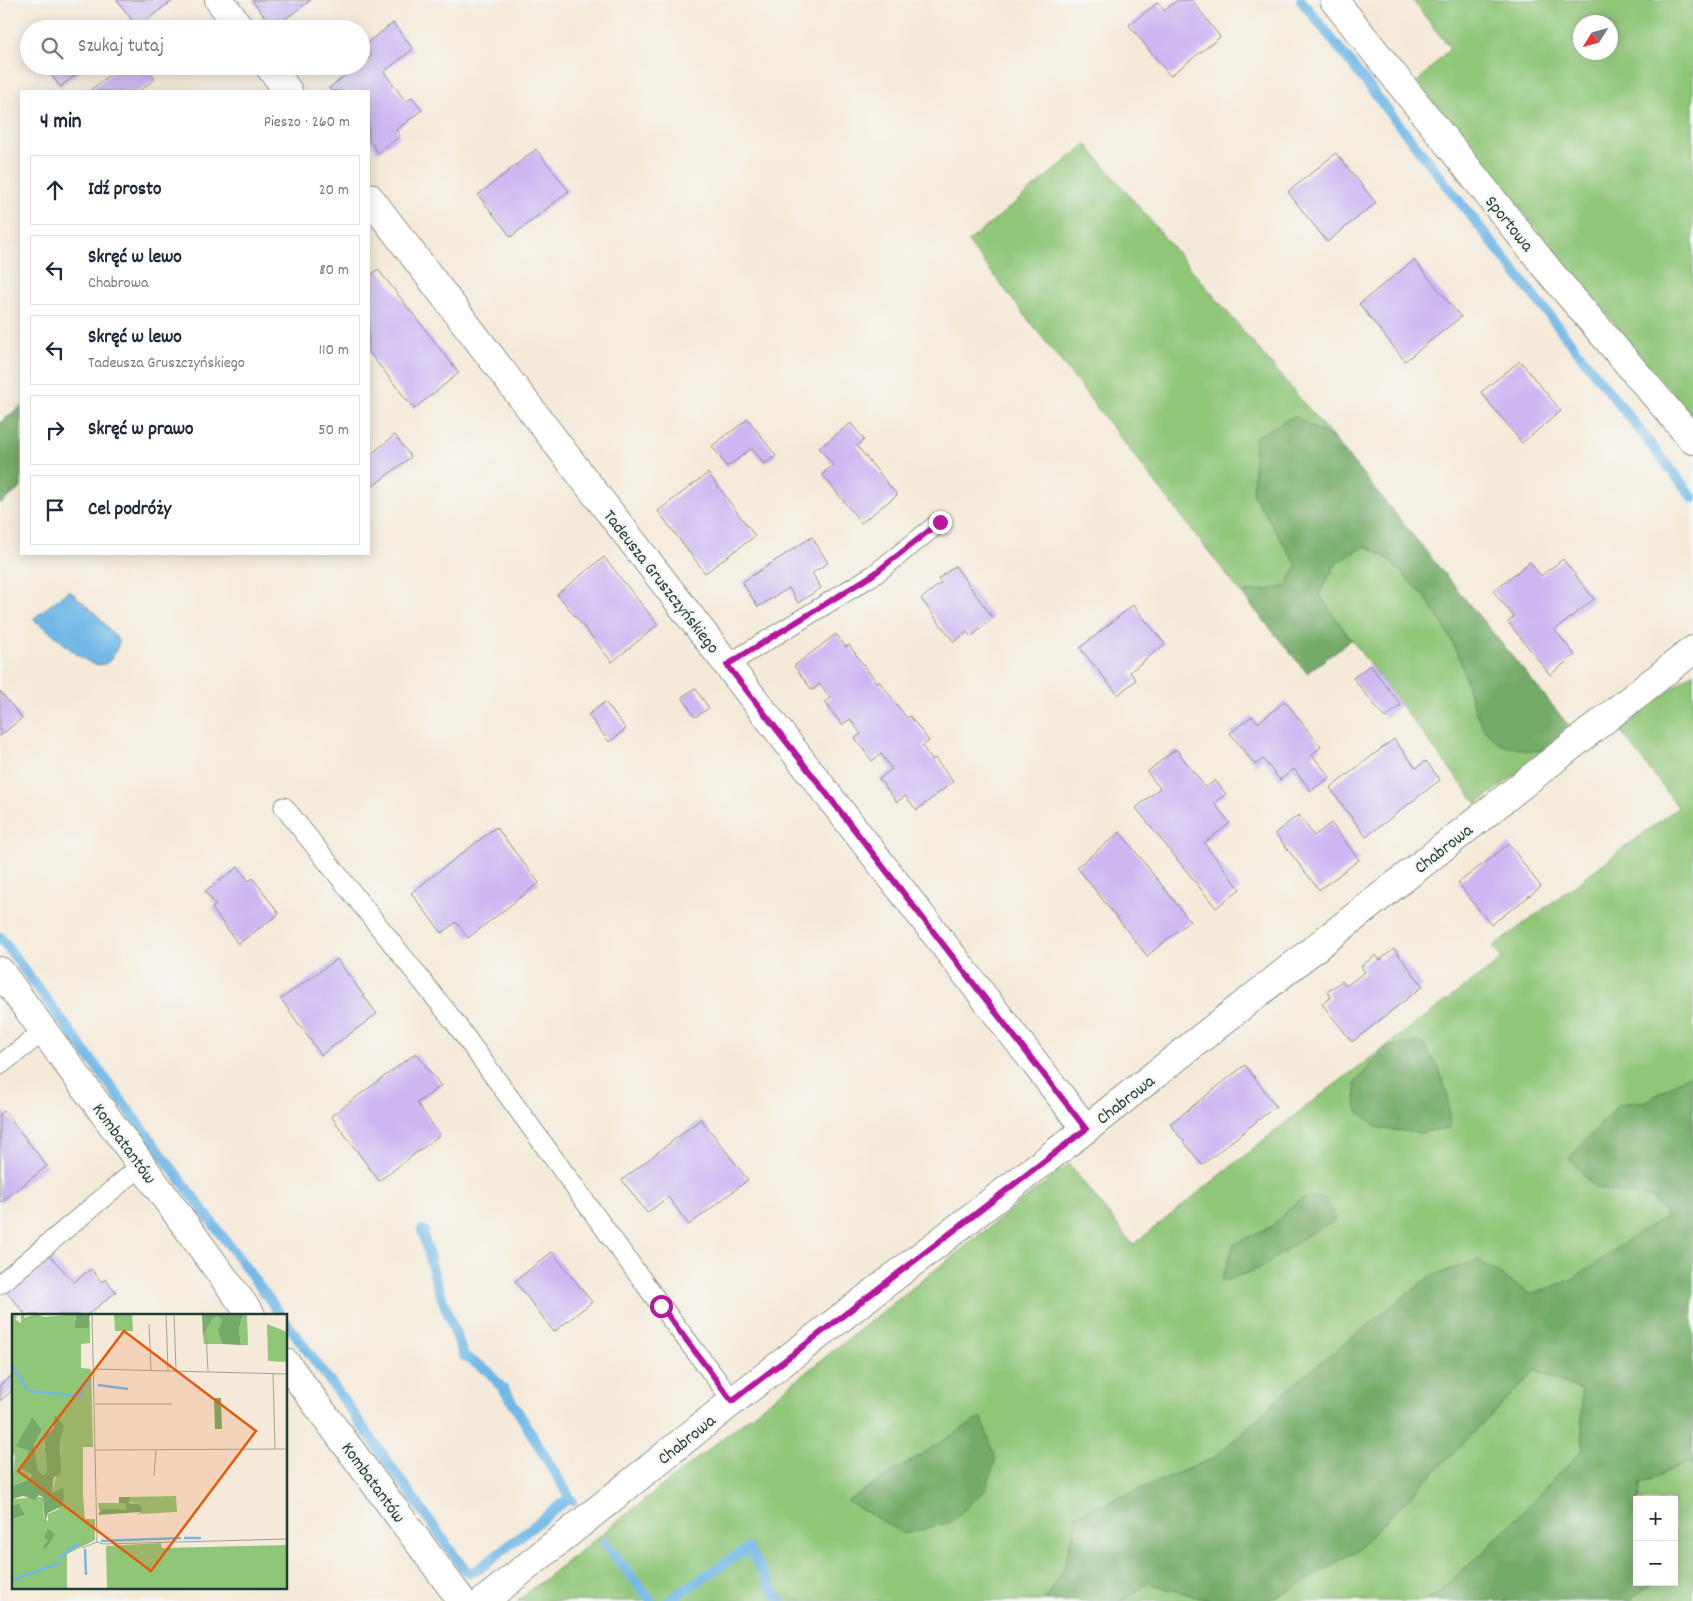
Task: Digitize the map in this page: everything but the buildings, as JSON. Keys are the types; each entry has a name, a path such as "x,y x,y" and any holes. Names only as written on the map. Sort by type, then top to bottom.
{"street":[{"path":"220,0 234,20"},
{"name":"Sportowa","path":"1334,0 1525,243 1693,440"},
{"path":"276,75 287,90"},
{"name":"Tadeusza Gruszczyńskiego","path":"370,198 727,665 1086,1129"},
{"name":"Chabrowa","path":"484,1601 732,1401 1086,1129 1693,650"},
{"name":"Kombatantów","path":"0,971 250,1314"},
{"name":"Kombatantów","path":"288,1366 462,1601"}],"lane":[{"path":"727,665 874,574 940,522"},
{"path":"284,807 453,1020 732,1401"},
{"path":"0,1065 44,1031"},
{"path":"0,1284 141,1166"}],"green space":[{"path":"1412,0 1693,0 1693,417 1620,331 1417,82 1450,48"},
{"path":"1086,144 1334,439 1294,416 1253,495 1297,565 1286,587 1241,593 968,242"},
{"path":"20,407 20,489 0,504 0,423"},
{"path":"1294,416 1334,439 1570,727 1548,750 1528,751 1501,745 1483,728 1473,705 1460,659 1448,633 1426,598 1387,558 1366,546 1337,562 1319,594 1351,640 1307,673 1241,593 1286,587 1297,565 1253,495 1255,437"},
{"path":"1366,546 1387,558 1426,598 1448,633 1460,660 1473,705 1483,728 1548,750 1477,804 1370,665 1319,595 1337,562"},
{"path":"1693,672 1693,1072 1647,1101 1619,1104 1595,1188 1652,1198 1667,1217 1638,1234 1575,1278 1531,1295 1478,1260 1429,1277 1305,1375 1214,1458 1077,1515 1064,1568 1044,1601 517,1601 1069,1164 1133,1245 1309,1104 1502,959 1493,947 1678,807 1620,730","holes":["1421,1042 1438,1066 1448,1097","1300,1199 1335,1220 1309,1234 1261,1268 1221,1281 1234,1244 1270,1227"]},
{"path":"1421,1042 1438,1066 1448,1097 1450,1128 1418,1133 1378,1128 1357,1110 1355,1083 1387,1046"},
{"path":"1693,1072 1693,1465 1688,1462 1640,1484 1639,1496 1633,1496 1633,1586 1649,1586 1628,1601 1428,1601 1483,1553 1583,1449 1581,1390 1535,1371 1357,1550 1289,1591 1264,1601 1212,1601 1148,1583 1123,1601 1044,1601 1064,1568 1077,1515 1214,1458 1305,1375 1429,1277 1478,1260 1531,1295 1575,1278 1638,1233 1667,1217 1652,1198 1595,1188 1569,1158 1619,1104 1647,1101"},
{"path":"1325,1198 1336,1220 1309,1234 1261,1268 1221,1282 1234,1244 1270,1227 1300,1199"},
{"path":"1535,1371 1581,1390 1583,1449 1483,1553 1428,1601 1264,1601 1289,1591 1357,1550"},
{"path":"981,1417 996,1459 986,1489 951,1522 904,1534 847,1501"},
{"path":"1689,1462 1693,1465 1693,1601 1628,1601 1649,1586 1678,1586 1678,1496 1639,1496 1640,1484"},
{"path":"1148,1583 1204,1599 1212,1601 1123,1601"}],"water":[{"path":"69,590 98,616 119,641 114,654 108,662 101,665 94,664 77,655 33,619"}],"waterway":[{"path":"1301,0 1693,498"},
{"path":"0,937 280,1314"},
{"path":"425,1231 422,1230 436,1282 464,1356 488,1371 508,1395 572,1501"},
{"path":"288,1325 464,1569 470,1573 479,1569 569,1498"},
{"path":"604,1542 651,1601"},
{"path":"668,1601 748,1548 780,1601"}],"route":[{"path":"661,1306 732,1401 1086,1129 727,665 874,574 940,522"}]}
